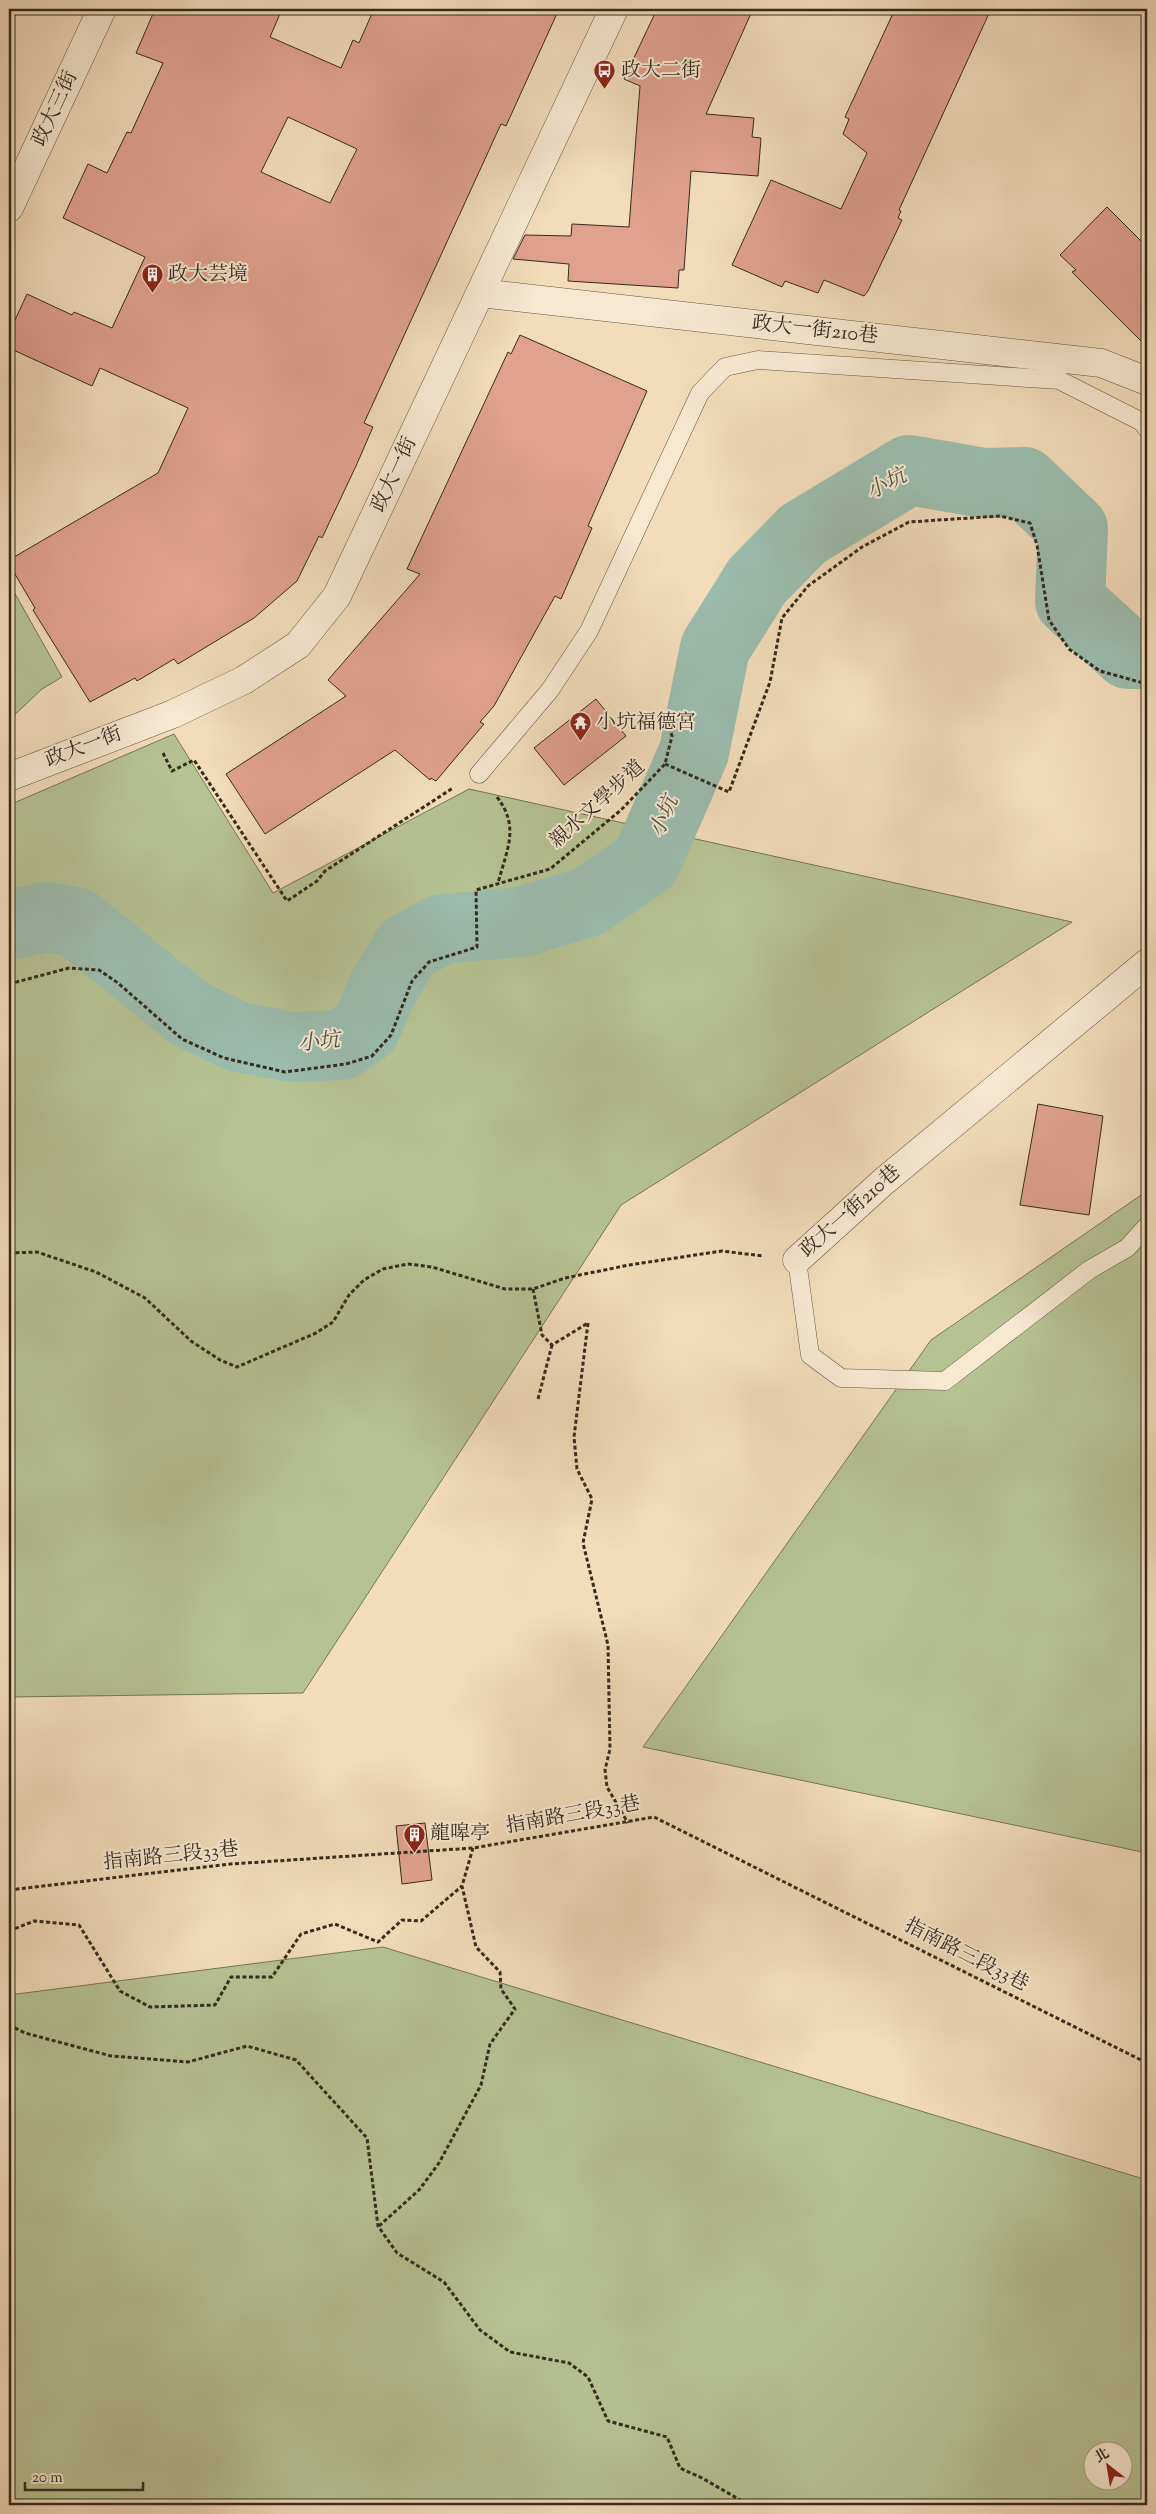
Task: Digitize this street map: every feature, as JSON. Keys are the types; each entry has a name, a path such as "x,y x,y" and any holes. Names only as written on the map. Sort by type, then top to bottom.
{"street":[{"name":"政大三街","path":"9,208 102,9"},
{"name":"政大一街","path":"9,777 196,704 244,680 298,645 337,596 614,9"},
{"name":"政大一街210巷","path":"480,293 1101,363 1147,381"},
{"name":"政大一街210巷","path":"797,1260 883,1182 1147,963"}],"lane":[{"path":"479,774 550,690 589,631 700,393 724,367 758,360 1059,380 1142,422 1147,429"},
{"name":"政大一街210巷","path":"797,1260 810,1355 840,1378 945,1381 1089,1270 1127,1248 1147,1226"}],"path":[{"name":"親水文學步道","path":"9,984 68,968 99,970 118,983 182,1039 224,1058 285,1072 346,1064 372,1056 391,1036 412,980 429,962 477,948 476,890 550,868 621,810 665,764 729,792 770,682 782,618 808,586 862,547 909,522 1000,516 1030,524 1037,545 1049,620 1069,649 1100,670 1147,684"},
{"path":"665,764 672,736 669,726"},
{"path":"161,748 172,771 194,760 287,901 318,881 325,870 429,802 479,774 507,810 512,832 498,883"},
{"path":"9,1253 37,1252 96,1272 145,1298 191,1341 220,1360 237,1366 316,1333 333,1322 349,1295 364,1280 383,1269 408,1264 432,1267 505,1289 533,1289 565,1278 629,1264 722,1251 797,1260"},
{"path":"533,1289 542,1336 552,1345"},
{"path":"538,1399 552,1345 588,1323 574,1437 577,1469 592,1499 584,1543 608,1644 610,1749 605,1770 607,1787 628,1823"},
{"name":"指南路三段33巷","path":"9,1890 230,1864 473,1848 628,1823 654,1817 1147,2063"},
{"path":"378,2226 419,2190 439,2163 481,2085 490,2044 515,2009 501,1989 500,1972 476,1947 462,1886 473,1848"},
{"path":"9,1931 34,1921 79,1925 120,1991 150,2007 215,2005 231,1977 272,1977 301,1934 335,1924 378,1942 402,1920 421,1921 462,1886"},
{"path":"9,2025 25,2033 111,2056 188,2062 247,2046 296,2060 367,2138 378,2226 397,2253 444,2282 480,2330 510,2352 569,2363 588,2377 608,2421 667,2437 680,2468 702,2478 749,2505"}],"green space":[{"path":"9,583 62,677 42,689 9,720"},
{"path":"174,734 273,893 469,789 1072,922 621,1205 303,1693 9,1697 9,805"},
{"path":"1147,1191 1147,1853 643,1747 931,1340"},
{"path":"383,1947 1147,2180 1147,2505 9,2505 9,1995"}],"building":[{"path":"155,9 282,9 270,37 341,68 353,40 359,43 374,9 559,9 506,126 501,124 364,423 373,427 356,466 322,538 319,536 297,581 254,618 178,664 174,659 137,681 135,678 90,702 33,610 35,608 9,564 9,560 158,473 188,408 100,368 92,386 9,348 9,333 27,294 72,315 74,312 112,328 145,257 63,218 88,164 107,173 127,132 131,133 163,63 136,53","holes":["288,117 357,149 330,203 261,172"]},
{"path":"657,9 753,9 706,114 754,118 752,137 761,138 758,176 691,171 684,270 679,270 678,288 568,281 569,264 513,259 525,235 571,236 572,224 629,227 640,86 624,79"},
{"path":"895,9 991,9 899,210 901,211 898,218 902,220 868,291 864,296 824,280 818,293 785,281 782,287 732,265 771,180 841,209 867,153 843,134 849,119 845,117"},
{"path":"1107,207 1147,247 1147,347 1072,272 1076,270 1060,255"},
{"path":"520,335 647,391 588,526 592,528 561,599 555,596 494,706 480,722 484,724 436,781 431,778 430,780 395,750 265,834 226,774 346,696 328,680 420,574 407,569 508,352 511,354"},
{"name":"小坑福德宮","path":"596,699 626,736 564,785 534,748"},
{"path":"1038,1104 1103,1116 1089,1215 1020,1205"},
{"name":"龍嗥亭","path":"425,1823 432,1880 402,1884 396,1826"}],"waterway":[{"name":"小坑","path":"9,925 46,917 76,922 190,1014 239,1037 291,1047 342,1045 366,1028 382,990 407,948 442,929 521,922 588,902 646,862 694,752 715,648 757,581 803,534 909,470 984,483 1024,482 1073,529 1070,601 1128,654 1147,654"}],"place":[{"name":"政大二街","path":"605,90"},
{"name":"政大芸境","path":"152,294"},
{"name":"小坑福德宮","path":"580,742"},
{"name":"龍嗥亭","path":"414,1853"}]}
